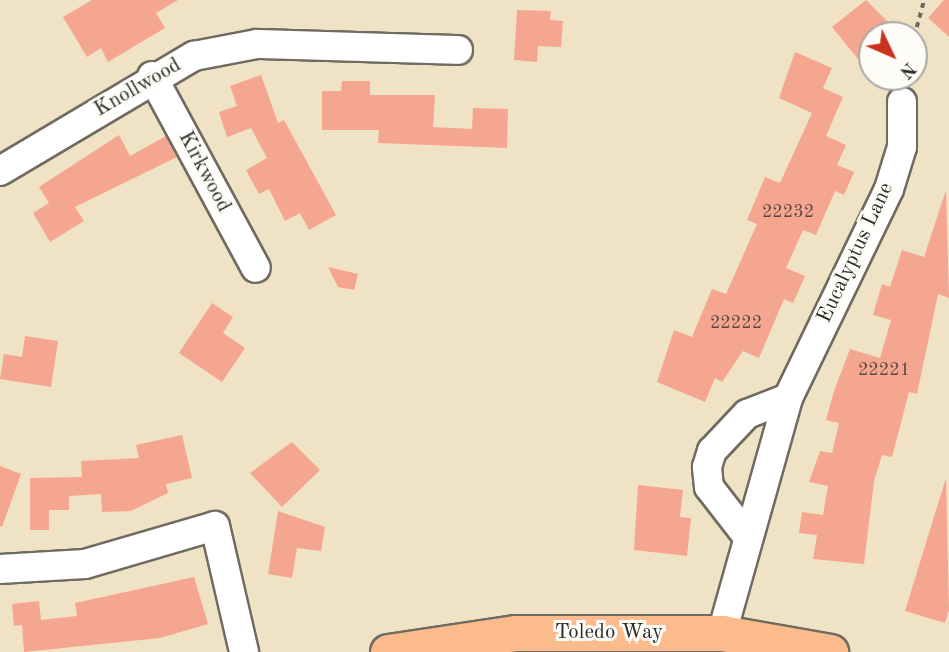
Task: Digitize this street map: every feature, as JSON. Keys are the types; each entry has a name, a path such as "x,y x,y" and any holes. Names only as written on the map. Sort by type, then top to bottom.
{"main road":[{"name":"Toledo Way","path":"388,652 722,633 830,652"}],"street":[{"name":"Knollwood","path":"0,172 152,76 194,56 257,44 458,50"},
{"name":"Kirkwood","path":"152,76 256,268"},
{"name":"Eucalyptus Lane","path":"722,633 747,536 788,398 889,189 902,147 902,102"},
{"path":"747,536 709,487 707,467 712,451 747,414 788,398"},
{"path":"0,569 85,564 215,526 244,652"}],"path":[{"path":"918,21 924,0"}],"building":[{"path":"92,0 178,0 156,13 165,28 108,62 101,48 87,57 63,17"},
{"path":"866,0 887,21 858,21 858,59 832,27"},
{"path":"944,0 949,0 949,37 928,18"},
{"path":"517,10 551,11 550,20 563,21 561,47 538,46 537,62 514,60"},
{"path":"795,52 832,68 823,88 843,97 826,136 846,145 837,165 854,172 844,195 835,191 816,235 803,230 786,268 805,276 793,303 784,299 759,358 743,351 722,382 715,378 705,402 657,382 674,330 692,337 712,289 726,294 757,224 747,220 765,177 780,183 812,113 779,98"},
{"path":"261,75 278,123 284,120 336,215 309,230 300,213 285,221 269,189 259,194 246,170 267,158 251,128 227,137 219,112 237,106 230,86"},
{"path":"342,81 370,81 370,95 435,95 433,127 472,129 473,108 508,109 507,148 378,143 379,130 322,130 322,91 341,91"},
{"path":"119,135 130,156 166,136 177,157 75,207 84,221 50,242 33,213 49,203 39,187"},
{"path":"946,190 949,298 938,294 917,394 909,392 892,457 882,455 874,481 864,564 813,559 817,535 799,533 802,512 823,515 828,486 809,482 820,451 832,453 839,423 826,420 834,391 850,349 880,358 891,320 873,315 882,284 890,287 902,250 924,257"},
{"path":"328,267 358,274 354,290 338,287"},
{"path":"212,303 233,317 223,333 245,348 222,382 179,353"},
{"path":"25,336 58,341 51,387 0,379 4,354 22,357"},
{"path":"182,435 192,478 166,484 168,493 131,511 102,512 101,494 69,496 69,510 49,510 49,530 30,530 30,478 82,477 81,461 139,458 136,445"},
{"path":"292,442 320,470 282,507 250,473"},
{"path":"0,466 21,474 2,527 0,526"},
{"path":"946,478 949,610 945,623 905,611"},
{"path":"638,485 683,490 680,517 691,518 687,556 634,550"},
{"path":"278,511 325,527 321,551 297,548 292,578 268,574"},
{"path":"194,577 208,624 160,638 24,652 22,625 14,626 12,604 39,601 41,620 77,616 75,603"}]}
